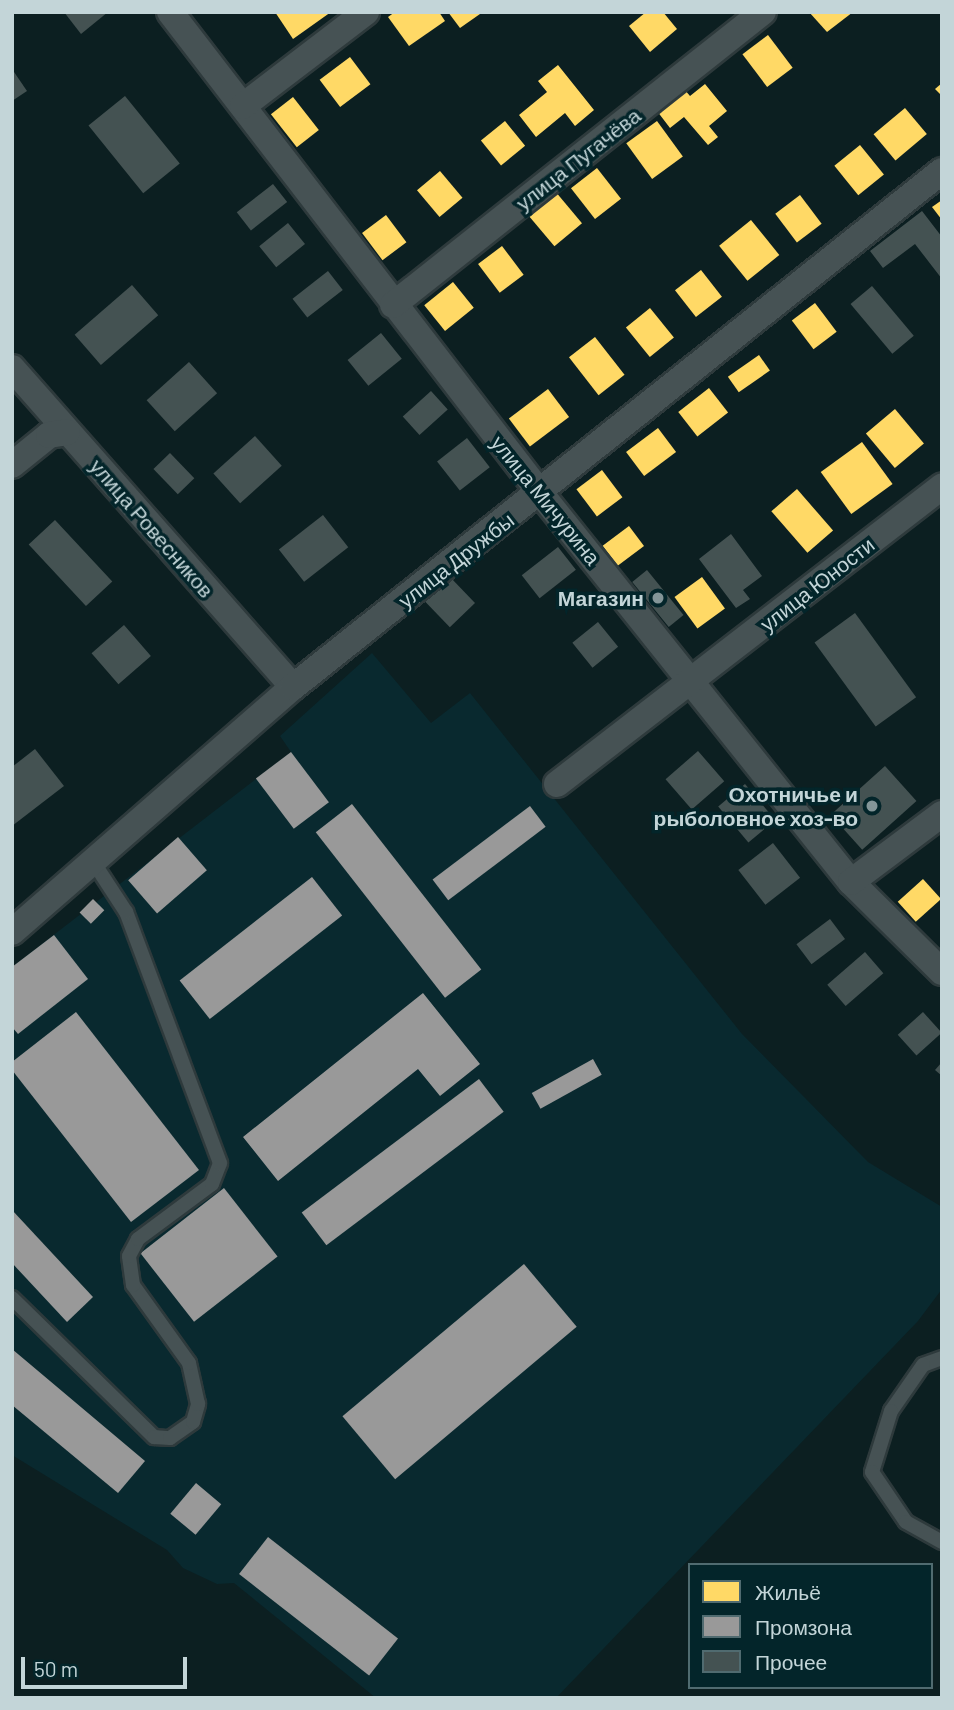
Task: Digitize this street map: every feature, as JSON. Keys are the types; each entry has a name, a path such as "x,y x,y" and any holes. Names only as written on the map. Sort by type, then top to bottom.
{"street":[{"name":"улица Мичурина","path":"170,12 393,305 851,882 942,972"},
{"path":"243,107 366,12"},
{"name":"улица Пугачёва","path":"393,305 763,12"},
{"name":"улица Дружбы","path":"12,932 293,687 541,494 942,172"},
{"name":"улица Ровесников","path":"12,368 293,687"},
{"path":"12,465 49,435 67,432"},
{"name":"улица Юности","path":"557,784 942,486"},
{"path":"851,882 942,814"}],"lane":[{"path":"12,1298 154,1437 170,1438 193,1422 198,1404 189,1363 133,1285 129,1256 138,1240 212,1184 220,1163 126,912 94,863"},
{"path":"942,1358 923,1365 891,1411 872,1472 906,1522 942,1542"}],"shaded area":[{"path":"372,653 431,723 470,693 742,1034 868,1162 942,1207 942,1289 918,1321 556,1698 376,1698 234,1583 217,1584 183,1568 167,1550 12,1455 12,967 291,752 280,736"}],"building: Жильё":[{"path":"275,12 331,12 293,39"},
{"path":"395,12 439,12 445,21 409,46 388,17"},
{"path":"448,12 479,12 480,14 460,28"},
{"path":"646,12 663,12 677,29 650,52 629,26"},
{"path":"809,12 853,12 827,32"},
{"path":"768,35 793,68 767,87 742,54"},
{"path":"350,57 370,84 340,107 320,80"},
{"path":"558,65 594,110 575,126 565,113 536,137 519,115 547,92 538,81"},
{"path":"942,83 942,96 935,89"},
{"path":"705,84 727,111 709,126 718,137 708,145 684,117 670,128 657,111 684,89 690,96"},
{"path":"293,97 319,130 297,147 271,114"},
{"path":"905,108 927,134 895,160 874,134"},
{"path":"505,121 525,146 501,165 481,141"},
{"path":"657,121 683,157 652,179 626,143"},
{"path":"860,145 884,175 858,195 834,166"},
{"path":"597,168 621,199 595,219 571,188"},
{"path":"440,171 462,198 440,217 417,190"},
{"path":"555,191 582,223 554,246 527,214"},
{"path":"800,195 822,224 797,242 775,214"},
{"path":"942,200 942,220 932,207"},
{"path":"386,215 406,242 383,260 362,233"},
{"path":"751,220 779,255 747,281 719,246"},
{"path":"502,246 524,275 500,293 478,264"},
{"path":"701,270 722,297 696,317 675,290"},
{"path":"453,282 474,308 445,331 424,305"},
{"path":"815,303 837,332 814,349 792,320"},
{"path":"650,308 674,338 650,357 626,328"},
{"path":"595,337 625,375 599,395 569,357"},
{"path":"759,355 770,371 739,392 728,377"},
{"path":"709,388 728,412 697,436 678,412"},
{"path":"548,389 569,417 530,446 509,418"},
{"path":"895,409 924,443 895,468 866,433"},
{"path":"658,428 676,452 644,476 626,452"},
{"path":"862,442 893,484 851,514 821,472"},
{"path":"602,470 622,497 597,516 576,489"},
{"path":"797,489 833,531 807,553 771,511"},
{"path":"629,526 644,546 618,566 603,546"},
{"path":"702,577 725,609 697,629 674,597"},
{"path":"923,879 941,899 916,922 898,902"}],"building: Промзона":[{"path":"291,752 329,802 294,829 256,778"},
{"path":"352,804 481,969 445,998 316,832"},
{"path":"530,806 546,827 448,900 433,879"},
{"path":"178,837 207,870 157,914 128,880"},
{"path":"312,877 342,916 210,1019 180,980"},
{"path":"93,899 104,910 91,924 80,912"},
{"path":"54,935 88,979 18,1034 12,1027 12,967"},
{"path":"423,993 480,1064 440,1096 418,1069 278,1181 243,1137"},
{"path":"76,1012 199,1170 131,1222 12,1070 12,1062"},
{"path":"593,1059 602,1075 541,1109 532,1093"},
{"path":"479,1079 504,1112 326,1245 302,1213"},
{"path":"224,1188 278,1257 194,1322 140,1253"},
{"path":"12,1210 93,1297 67,1322 12,1263"},
{"path":"524,1264 577,1327 395,1479 342,1416"},
{"path":"12,1349 145,1461 118,1493 12,1405"},
{"path":"196,1483 221,1504 196,1535 170,1514"},
{"path":"268,1537 398,1639 369,1676 239,1574"}],"building: Прочее":[{"path":"64,12 108,12 81,34"},
{"path":"12,69 27,91 12,101"},
{"path":"125,96 180,164 143,193 88,126"},
{"path":"273,184 287,202 251,230 237,212"},
{"path":"922,211 942,237 942,279 915,244 883,268 870,251"},
{"path":"288,223 305,244 276,267 259,246"},
{"path":"328,271 343,290 307,318 293,299"},
{"path":"132,285 158,315 101,365 75,335"},
{"path":"872,286 914,336 892,354 851,304"},
{"path":"381,333 402,359 368,386 348,360"},
{"path":"189,362 217,393 175,431 147,400"},
{"path":"431,391 448,410 419,435 403,416"},
{"path":"255,436 282,466 240,503 213,473"},
{"path":"467,438 490,467 460,491 437,461"},
{"path":"170,453 194,478 178,494 153,469"},
{"path":"323,515 348,547 304,582 279,549"},
{"path":"55,520 112,581 86,606 29,545"},
{"path":"731,534 762,576 743,590 750,599 736,608 699,559"},
{"path":"558,547 576,570 540,598 522,575"},
{"name":"Магазин","path":"647,570 684,615 669,627 632,582"},
{"path":"450,577 475,603 450,627 425,601"},
{"path":"855,613 916,697 876,727 815,642"},
{"path":"598,622 618,647 592,668 572,643"},
{"path":"124,625 151,656 118,684 92,653"},
{"path":"35,749 64,786 12,826 12,767"},
{"path":"698,751 724,781 692,809 666,779"},
{"name":"Охотничье и рыболовное хоз-во","path":"885,766 916,801 862,850 831,815"},
{"path":"745,784 775,820 748,843 718,806"},
{"path":"773,843 800,878 765,905 738,870"},
{"path":"830,919 845,939 812,964 796,944"},
{"path":"865,952 883,973 846,1006 827,985"},
{"path":"923,1012 942,1033 916,1056 898,1035"},
{"path":"942,1062 942,1076 935,1070"}],"place":[{"name":"Магазин","path":"658,598"},
{"name":"Охотничье и рыболовное хоз-во","path":"872,806"}]}
